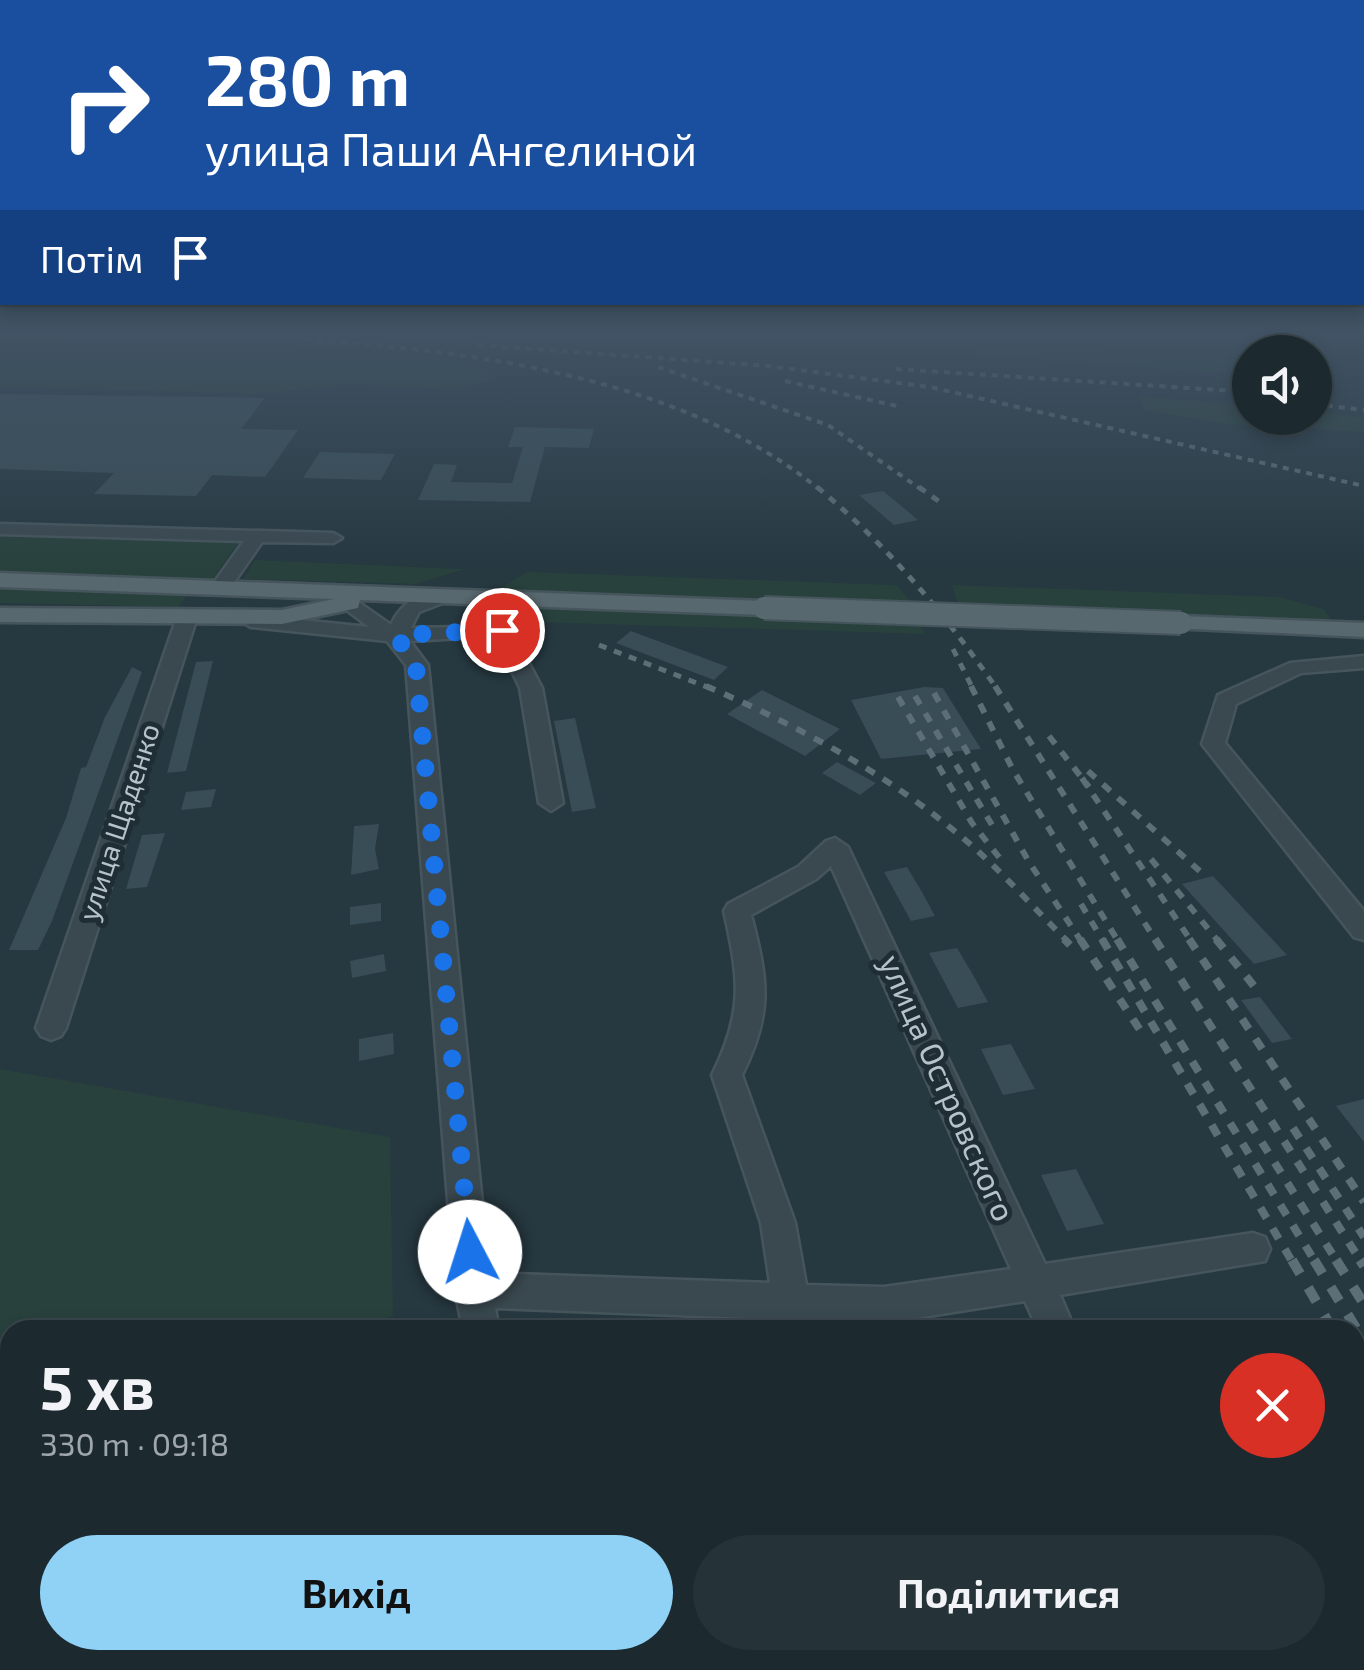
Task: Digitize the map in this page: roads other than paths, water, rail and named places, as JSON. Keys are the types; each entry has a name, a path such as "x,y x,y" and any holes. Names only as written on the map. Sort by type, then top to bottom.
{"main road":[{"path":"0,580 221,587 342,597 397,593 1364,630"},
{"path":"202,617 221,587"},
{"path":"0,615 282,618 342,597"}],"street":[{"path":"0,529 333,538"},
{"path":"221,587 257,536"},
{"path":"399,637 400,617 411,604 446,595"},
{"path":"342,597 399,637 416,666 473,1290 479,1320"},
{"path":"202,617 384,632 399,637 502,630 531,688 550,803"},
{"name":"улица Щаденко","path":"52,1028 202,617"},
{"path":"1364,662 1297,667 1226,700 1213,744 1364,930"},
{"name":"улица Островского","path":"811,1311 726,1075 750,1034 755,988 737,911 807,873 836,847 1052,1320"},
{"path":"473,1290 811,1311 1035,1285 1253,1249"}],"railway":[{"path":"679,410 755,445 820,490"},
{"path":"784,410 828,425 922,490"},
{"path":"1031,410 1364,486"},
{"path":"817,487 914,582 996,688"},
{"path":"919,487 944,505"},
{"path":"599,645 712,689"},
{"path":"953,649 973,689"},
{"path":"706,686 805,733 899,789 972,846 1067,941"},
{"path":"971,686 1013,770 1118,941"},
{"path":"996,688 1156,941"},
{"path":"934,693 1029,862 1081,941"},
{"path":"915,696 992,825"},
{"path":"898,697 972,823 1002,861"},
{"path":"1049,736 1082,779"},
{"path":"1088,771 1203,874"},
{"path":"1082,779 1089,787"},
{"path":"1082,779 1191,941"},
{"path":"1151,859 1218,941"},
{"path":"1081,904 1103,941"},
{"path":"1064,939 1070,945"},
{"path":"1080,939 1140,1030"},
{"path":"1102,939 1293,1263"},
{"path":"1117,939 1316,1263"},
{"path":"1155,939 1362,1263"},
{"path":"1189,939 1364,1202"},
{"path":"1216,939 1258,991"},
{"path":"1249,1122 1338,1263"},
{"path":"1293,1128 1364,1237"},
{"path":"1292,1260 1327,1320"},
{"path":"1314,1260 1351,1320"},
{"path":"1336,1260 1364,1304"}]}
